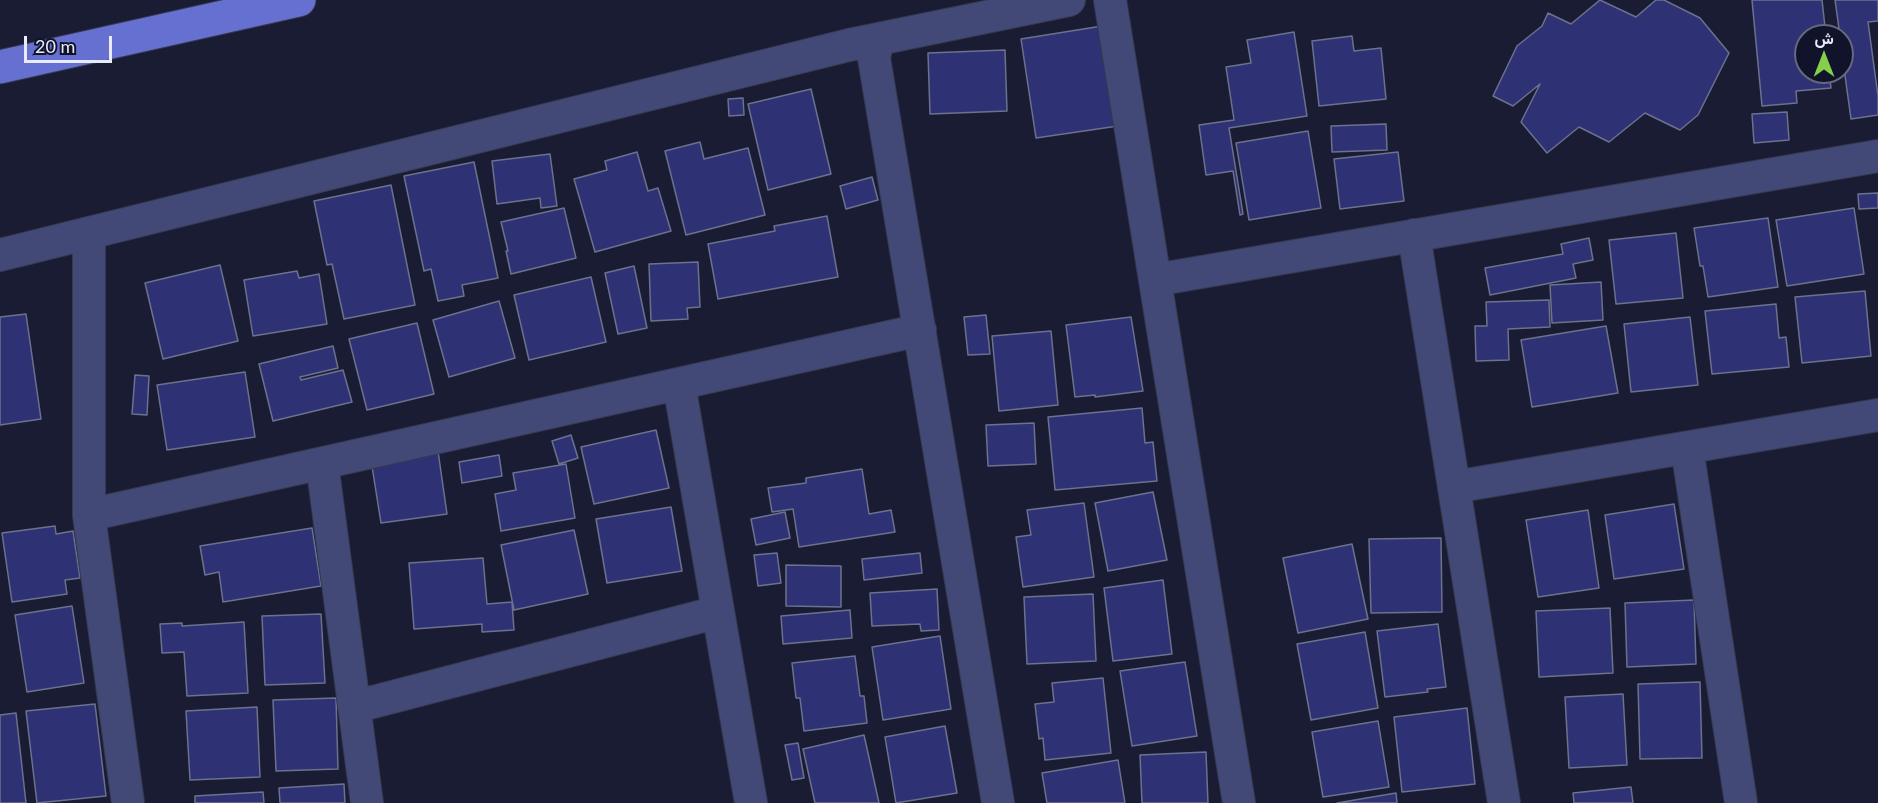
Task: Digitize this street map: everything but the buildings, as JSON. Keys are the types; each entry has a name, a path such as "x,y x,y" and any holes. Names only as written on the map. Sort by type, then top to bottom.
{"main road":[{"path":"0,67 299,0"}],"street":[{"path":"0,255 878,39 1069,0"},
{"path":"1110,0 1239,803"},
{"path":"878,39 874,58 998,803"},
{"path":"1155,280 1878,156"},
{"path":"89,233 89,515 128,803"},
{"path":"1414,235 1504,803"},
{"path":"89,515 920,330"},
{"path":"679,384 751,803"},
{"path":"1454,487 1878,415"},
{"path":"1687,448 1741,803"},
{"path":"322,463 367,803"},
{"path":"354,707 718,612"}]}
